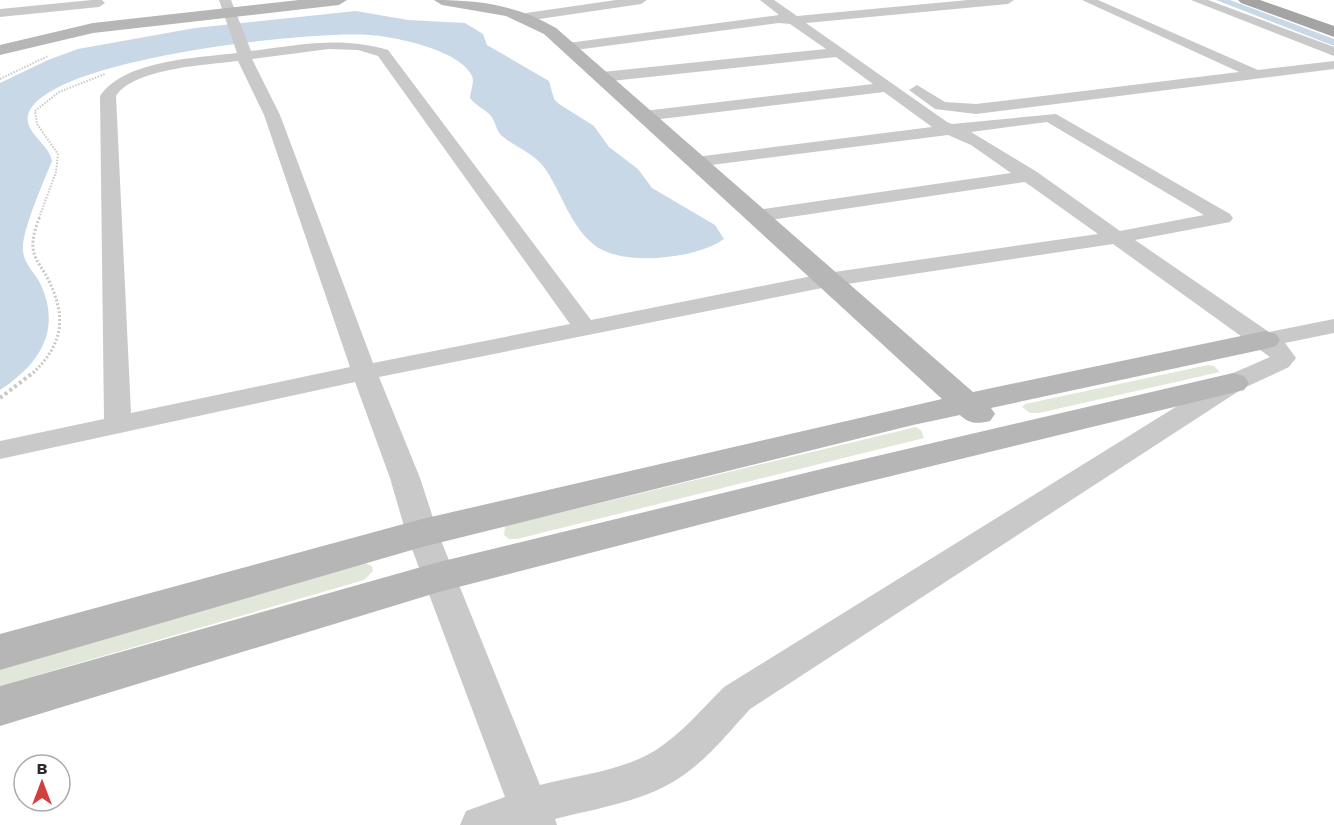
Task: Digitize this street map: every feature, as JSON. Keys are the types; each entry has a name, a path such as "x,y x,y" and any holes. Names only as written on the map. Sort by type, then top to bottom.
{"main road":[{"path":"1246,0 1334,32"}],"street":[{"path":"0,50 100,27 228,6 339,0"},
{"path":"442,0 487,6 526,17 568,47 827,280 967,402 1002,439"},
{"path":"526,17 616,1 641,0"},
{"path":"766,0 796,15 940,106 976,109 1334,65"},
{"path":"568,47 796,15 945,0"},
{"path":"1088,0 1257,75"},
{"path":"1197,0 1334,52"},
{"path":"0,13 99,1 100,27"},
{"path":"897,5 994,1"},
{"path":"228,6 244,51 243,56 272,115 364,372 405,478 422,533 532,816"},
{"path":"481,825 532,816 632,780 669,763 696,741 737,699 1233,383 1283,358 1278,350 1265,340 1030,176 977,141 955,129 941,126 841,52 796,15"},
{"path":"118,424 108,96 120,82 147,71 328,45 359,46 383,53 585,327"},
{"path":"602,78 841,52"},
{"path":"644,116 888,87"},
{"path":"0,450 364,372 827,280 1119,237 1223,218 1050,117 696,162"},
{"path":"757,216 1030,176"},
{"path":"0,652 422,533 967,402 1334,326"},
{"path":"0,706 440,577 1233,383"}],"path":[{"path":"0,79 50,55"},
{"path":"0,398 41,368 52,356 60,334 58,301 33,249 38,217 58,163 57,151 37,126 35,111 59,92 111,72"}],"shaded area":[{"path":"1208,365 1214,366 1220,372 1039,413 1030,413 1022,407 1025,404"},
{"path":"916,427 921,430 924,438 517,539 509,539 504,535 505,526"},
{"path":"365,563 372,566 373,571 364,580 0,686 0,663"}],"water":[{"path":"356,11 408,20 465,23 483,34 487,45 549,81 554,99 594,126 609,147 638,169 652,188 715,225 724,239 696,252 658,258 620,256 604,251 584,235 543,166 534,157 502,136 491,116 470,98 473,79 465,67 455,59 426,46 370,35 296,37 184,52 129,63 80,78 45,95 28,115 33,133 52,161 30,218 23,249 27,264 41,285 47,302 49,318 43,346 35,358 25,370 0,390 0,83 48,60 78,49 195,28"}],"waterway":[{"path":"1221,0 1334,43"}]}
